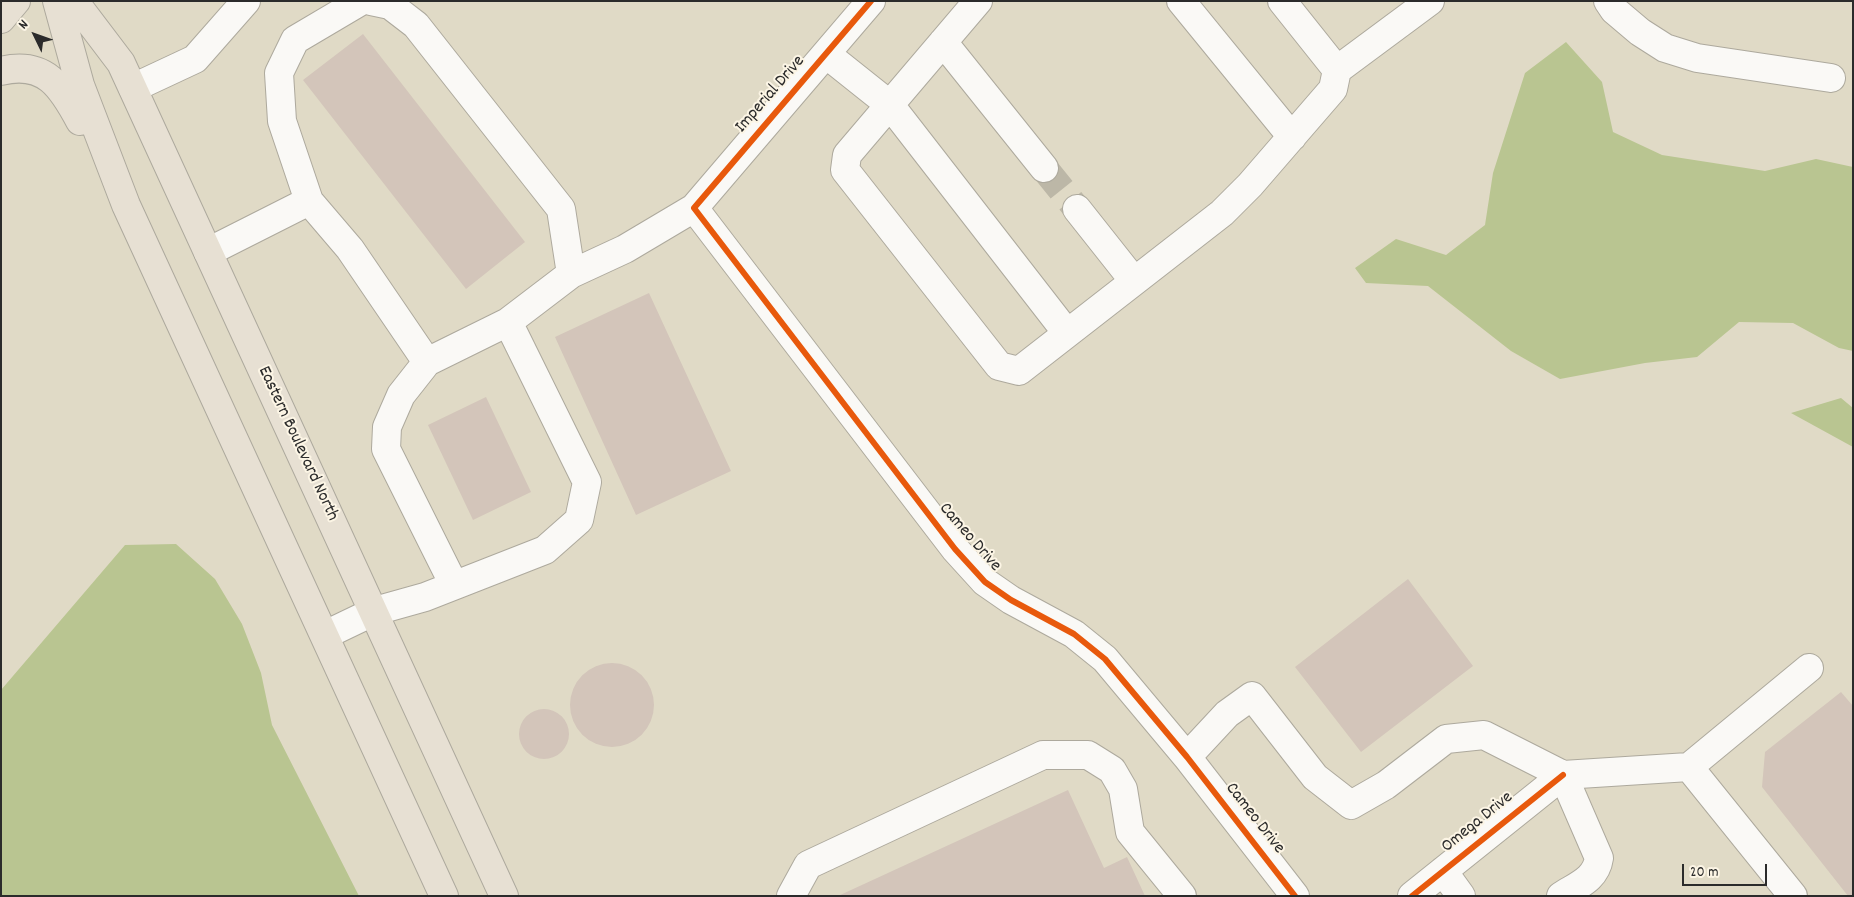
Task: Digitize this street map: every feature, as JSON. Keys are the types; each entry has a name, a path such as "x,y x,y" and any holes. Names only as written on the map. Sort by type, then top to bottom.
{"main road":[{"path":"1,19 16,1"},
{"path":"57,1 80,86 126,205 444,896"},
{"name":"Eastern Boulevard North","path":"74,1 121,63 375,611 504,896"},
{"path":"1,71 13,68 31,70 48,76 63,90 126,205"}],"street":[{"path":"133,88 195,59 246,1"},
{"path":"362,1 295,40 279,74 282,121 309,201 350,249 427,362 398,403 387,427 386,449 454,585"},
{"path":"370,1 390,5 416,25 561,209 571,274"},
{"name":"Imperial Drive","path":"427,362 508,322 571,274 625,249 694,208 871,1"},
{"path":"978,1 846,155 845,170 999,366 1019,371 1222,213 1333,89 1337,70 1430,1"},
{"path":"1181,1 1292,137"},
{"path":"1282,1 1337,70"},
{"path":"1608,1 1614,10 1640,32 1665,48 1697,58 1831,78"},
{"path":"943,42 1044,168"},
{"path":"826,54 890,105 1067,333"},
{"path":"208,252 309,201"},
{"name":"Cameo Drive","path":"694,208 955,549 985,582 1011,600 1074,634 1105,659 1187,757 1295,896"},
{"path":"1077,209 1134,281"},
{"path":"325,635 375,611 454,585 545,550 579,520 587,482 508,322"},
{"path":"1187,757 1227,714 1252,696 1315,777 1351,805 1386,785 1446,739 1484,735 1563,775 1689,767 1809,668"},
{"path":"791,896 808,865 1043,755 1088,755 1112,770 1122,789 1130,832 1182,896"},
{"path":"1689,767 1793,896"},
{"path":"1561,896 1590,878 1598,869 1599,858 1563,775"},
{"name":"Omega Drive","path":"1412,896 1563,775"},
{"path":"1442,871 1461,896"}],"green space":[{"path":"1566,42 1602,82 1613,132 1662,155 1765,171 1816,159 1853,167 1853,351 1839,348 1793,323 1739,322 1697,357 1645,363 1560,379 1511,351 1428,286 1366,283 1355,268 1396,239 1446,255 1485,225 1493,173 1525,73"},
{"path":"1841,398 1853,408 1853,447 1791,413"},
{"path":"176,544 215,579 242,624 261,673 272,725 359,896 1,896 1,690 125,545"}],"building":[{"path":"363,34 525,242 466,289 303,80"},
{"path":"649,293 731,471 636,515 555,337"},
{"path":"486,397 531,492 473,520 428,425"},
{"path":"1408,579 1473,666 1361,752 1295,667"},
{"path":"612,663 635,670 647,682 654,705 647,728 635,740 612,747 589,740 577,728 570,705 577,682 589,670"},
{"path":"1841,692 1853,706 1853,896 1848,896 1762,787 1765,752"},
{"path":"539,709 549,709 562,716 569,729 569,739 562,752 549,759 539,759 530,755 523,748 519,739 519,729 523,720 530,713"},
{"path":"1068,790 1104,868 1127,857 1145,896 838,896"}],"tunnel":[{"path":"1044,168 1077,209"}],"cycle path":[{"path":"871,1 694,208 955,549 985,582 1011,600 1074,634 1105,659 1187,757 1295,896"},
{"path":"1412,896 1563,775"}]}
